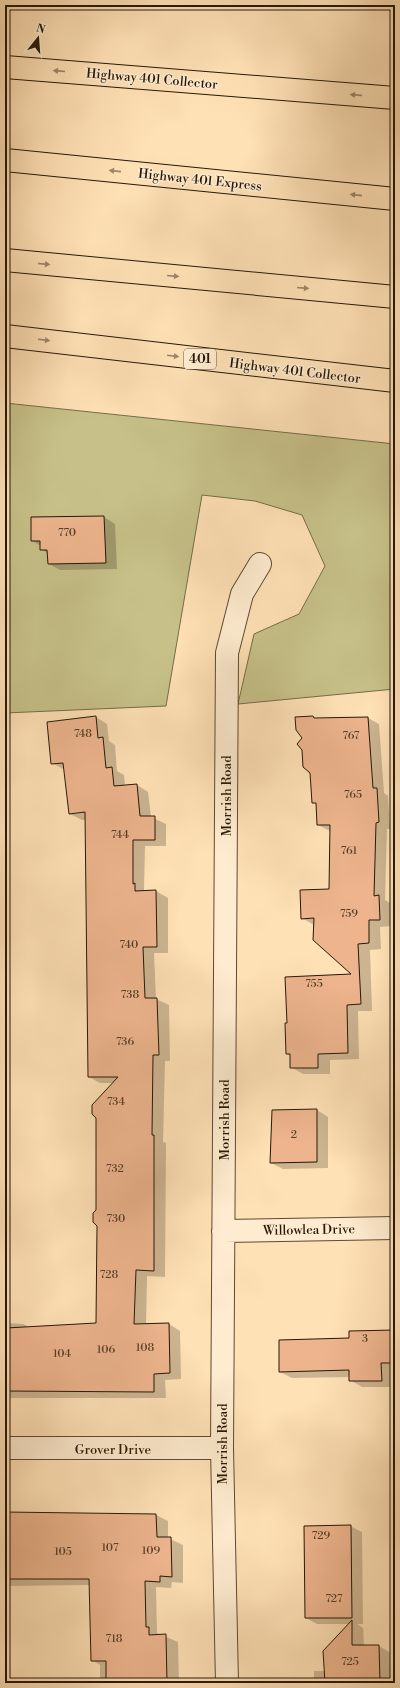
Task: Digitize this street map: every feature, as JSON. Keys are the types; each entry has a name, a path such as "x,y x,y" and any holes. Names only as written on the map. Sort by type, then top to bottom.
{"highway":[{"name":"Highway 401 Collector","path":"5,67 395,98"},
{"name":"Highway 401 Express","path":"5,160 395,199"},
{"path":"5,260 395,297"},
{"name":"Highway 401 Collector","path":"5,336 395,381"}],"street":[{"name":"Morrish Road","path":"228,1683 222,1448 226,653 242,594 260,564"},
{"name":"Willowlea Drive","path":"223,1231 395,1228"},
{"name":"Grover Drive","path":"5,1448 222,1448"}],"shaded area":[{"path":"5,403 395,444 395,689 238,704 254,634 299,614 325,566 302,515 255,501 202,495 166,706 5,713"}],"building":[{"path":"104,516 106,563 48,564 47,550 40,550 40,541 31,541 31,517"},
{"path":"96,716 98,738 103,737 106,768 112,767 114,786 137,784 140,816 155,816 155,840 133,840 133,884 135,883 135,891 156,890 157,947 143,947 145,998 157,998 159,1055 153,1055 152,1135 154,1135 154,1271 136,1270 134,1324 169,1323 170,1373 154,1374 154,1392 6,1391 6,1328 96,1323 97,1226 93,1222 93,1213 96,1210 96,1118 92,1114 92,1105 118,1077 88,1077 85,812 69,814 63,763 51,764 47,722"},
{"path":"313,716 314,718 368,717 373,788 377,788 379,822 376,823 374,896 379,895 380,920 369,920 369,943 358,944 361,1004 347,1005 348,1053 318,1054 318,1068 290,1068 290,1054 286,1054 285,1023 287,1023 285,977 351,974 313,940 314,918 301,919 300,890 329,889 330,825 317,825 316,803 312,803 310,773 303,767 302,750 297,744 302,738 296,730 295,717"},
{"path":"317,1109 317,1162 270,1163 272,1110"},
{"path":"395,1330 395,1363 381,1363 382,1381 349,1381 349,1370 279,1372 279,1340 349,1338 349,1331"},
{"path":"5,1512 156,1514 157,1537 171,1537 172,1577 160,1576 160,1582 145,1581 146,1627 149,1627 149,1635 166,1634 167,1683 106,1683 106,1661 91,1661 89,1579 6,1579"},
{"path":"351,1525 352,1618 305,1618 304,1526"},
{"path":"352,1620 352,1645 379,1645 380,1683 325,1683 323,1651"}]}
